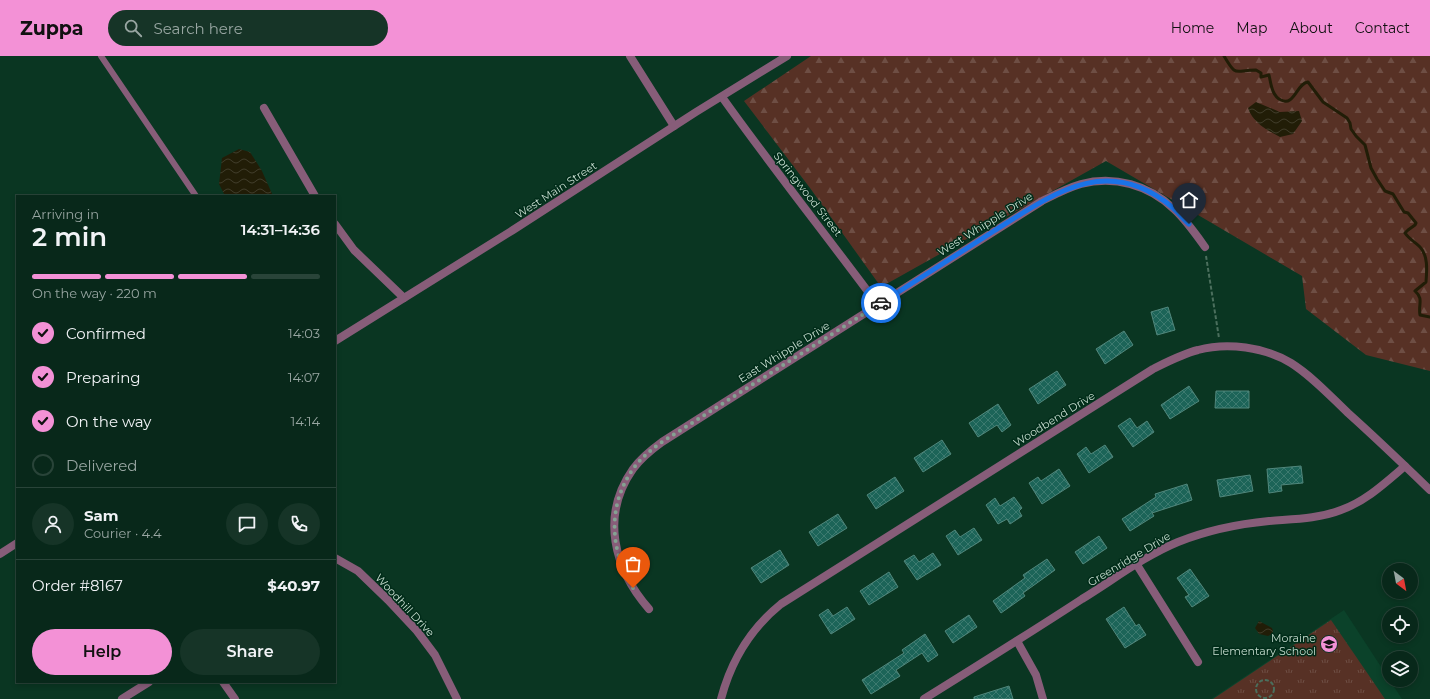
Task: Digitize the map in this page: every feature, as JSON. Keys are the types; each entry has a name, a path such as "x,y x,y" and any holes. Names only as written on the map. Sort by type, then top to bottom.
{"street":[{"path":"630,56 674,126"},
{"name":"West Main Street","path":"336,340 787,56"},
{"name":"Springwood Street","path":"722,97 767,160 823,231 878,305"},
{"path":"264,108 314,195"},
{"name":"West Whipple Drive","path":"878,305 1042,201 1072,187 1092,182 1109,181 1126,183 1142,188 1158,197 1173,208 1189,224 1204,247"},
{"path":"336,225 354,250 404,298"},
{"name":"East Whipple Drive","path":"649,609 638,597 627,578 619,559 615,541 614,523 616,505 624,485 633,469 646,455 662,442 878,305"},
{"name":"Woodbend Drive","path":"721,699 732,666 745,643 763,621 781,604 1153,369 1188,353 1220,347 1236,347 1257,350 1281,357 1292,363 1309,376 1430,490"},
{"name":"Greenridge Drive","path":"924,699 1137,565 1176,543 1211,530 1244,524 1313,518 1342,510 1358,503 1372,494 1405,466"},
{"path":"0,554 16,544"},
{"name":"Woodhill Drive","path":"336,559 358,572 388,600 417,631 435,655 457,699"},
{"path":"1137,565 1198,662"},
{"path":"1017,641 1036,675 1043,699"},
{"path":"122,699 147,683"},
{"path":"223,683 235,699"}],"lane":[{"path":"100,56 195,195"}],"path":[{"path":"1204,247 1220,347"},
{"path":"1269,699 1272,695 1274,686 1271,681 1263,680 1258,683 1256,689 1258,695 1264,698 1272,695"}],"shaded area":[{"name":"Moraine Elementary School","path":"1344,610 1382,668 1382,687 1394,687 1402,699 1211,699"}],"green space":[{"path":"811,56 1430,56 1430,371 1366,355 1306,309 1302,276 1106,161 881,287 810,188 744,101"},
{"name":"Moraine Elementary School","path":"1331,620 1385,699 1213,699"}],"water":[{"path":"1256,102 1280,112 1299,111 1302,121 1293,134 1280,137 1261,126 1253,118 1248,108"},
{"path":"239,149 250,152 262,171 273,195 224,195 219,184 222,158"},
{"path":"1259,621 1272,628 1272,634 1268,636 1259,634 1255,628"}],"building":[{"path":"1168,307 1175,330 1157,335 1151,312"},
{"path":"1124,331 1133,345 1105,364 1096,349"},
{"path":"1057,371 1066,385 1038,404 1029,389"},
{"path":"1189,386 1199,401 1170,419 1161,405"},
{"path":"1216,391 1249,391 1249,408 1215,408"},
{"path":"998,404 1011,425 1002,432 997,425 978,437 969,423"},
{"path":"1130,418 1137,428 1147,421 1154,432 1133,447 1118,426"},
{"path":"942,440 951,454 923,472 914,458"},
{"path":"1105,445 1113,457 1089,473 1077,454 1086,447 1091,454"},
{"path":"1301,466 1303,483 1281,485 1282,491 1269,493 1267,469"},
{"path":"1059,469 1070,486 1042,504 1029,483 1038,477 1041,481"},
{"path":"1250,475 1253,491 1220,497 1217,480"},
{"path":"895,477 904,491 876,509 867,495"},
{"path":"1187,484 1192,500 1152,513 1154,516 1130,531 1122,519 1156,497 1155,494"},
{"path":"1014,497 1022,508 1019,511 1022,516 1010,524 1007,519 998,524 986,505 995,498 1000,506"},
{"path":"838,514 847,528 818,546 809,532"},
{"path":"974,528 982,540 958,555 946,536 955,530 960,537"},
{"path":"1099,536 1107,548 1083,564 1075,552"},
{"path":"780,550 789,565 761,583 751,568"},
{"path":"933,553 941,565 917,580 904,561 914,555 919,562"},
{"path":"1047,559 1055,570 1023,593 1025,596 1001,613 993,601 1025,578 1023,575"},
{"path":"1190,569 1209,596 1192,607 1185,597 1189,595 1177,578"},
{"path":"889,572 898,587 869,605 860,591"},
{"path":"847,607 855,619 831,634 819,615 828,609 833,616"},
{"path":"1124,607 1136,626 1139,624 1146,635 1125,648 1106,619"},
{"path":"969,615 977,627 953,643 945,631"},
{"path":"925,634 938,655 928,662 922,653 896,670 900,676 871,694 862,680 904,653 902,650"},
{"path":"1009,686 1013,699 974,699 974,697"}],"waterway":[{"path":"1224,56 1234,70 1256,70 1261,73 1261,77 1269,75 1274,93 1281,100 1289,100 1304,83 1308,82 1323,102 1347,118 1351,129 1365,145 1371,168 1377,179 1385,191 1393,194 1404,212 1408,213 1416,223 1405,233 1423,250 1426,258 1426,282 1415,291 1420,299 1420,315 1430,317"}],"way so far":[{"path":"633,588 619,559 615,541 614,523 616,505 624,485 633,469 646,455 662,442 750,385 836,333 881,303"}],"place":[{"name":"Moraine Elementary School","path":"1329,644"}],"route":[{"path":"881,303 1042,201 1082,184 1109,181 1136,185 1158,197 1173,208 1189,224"}]}
